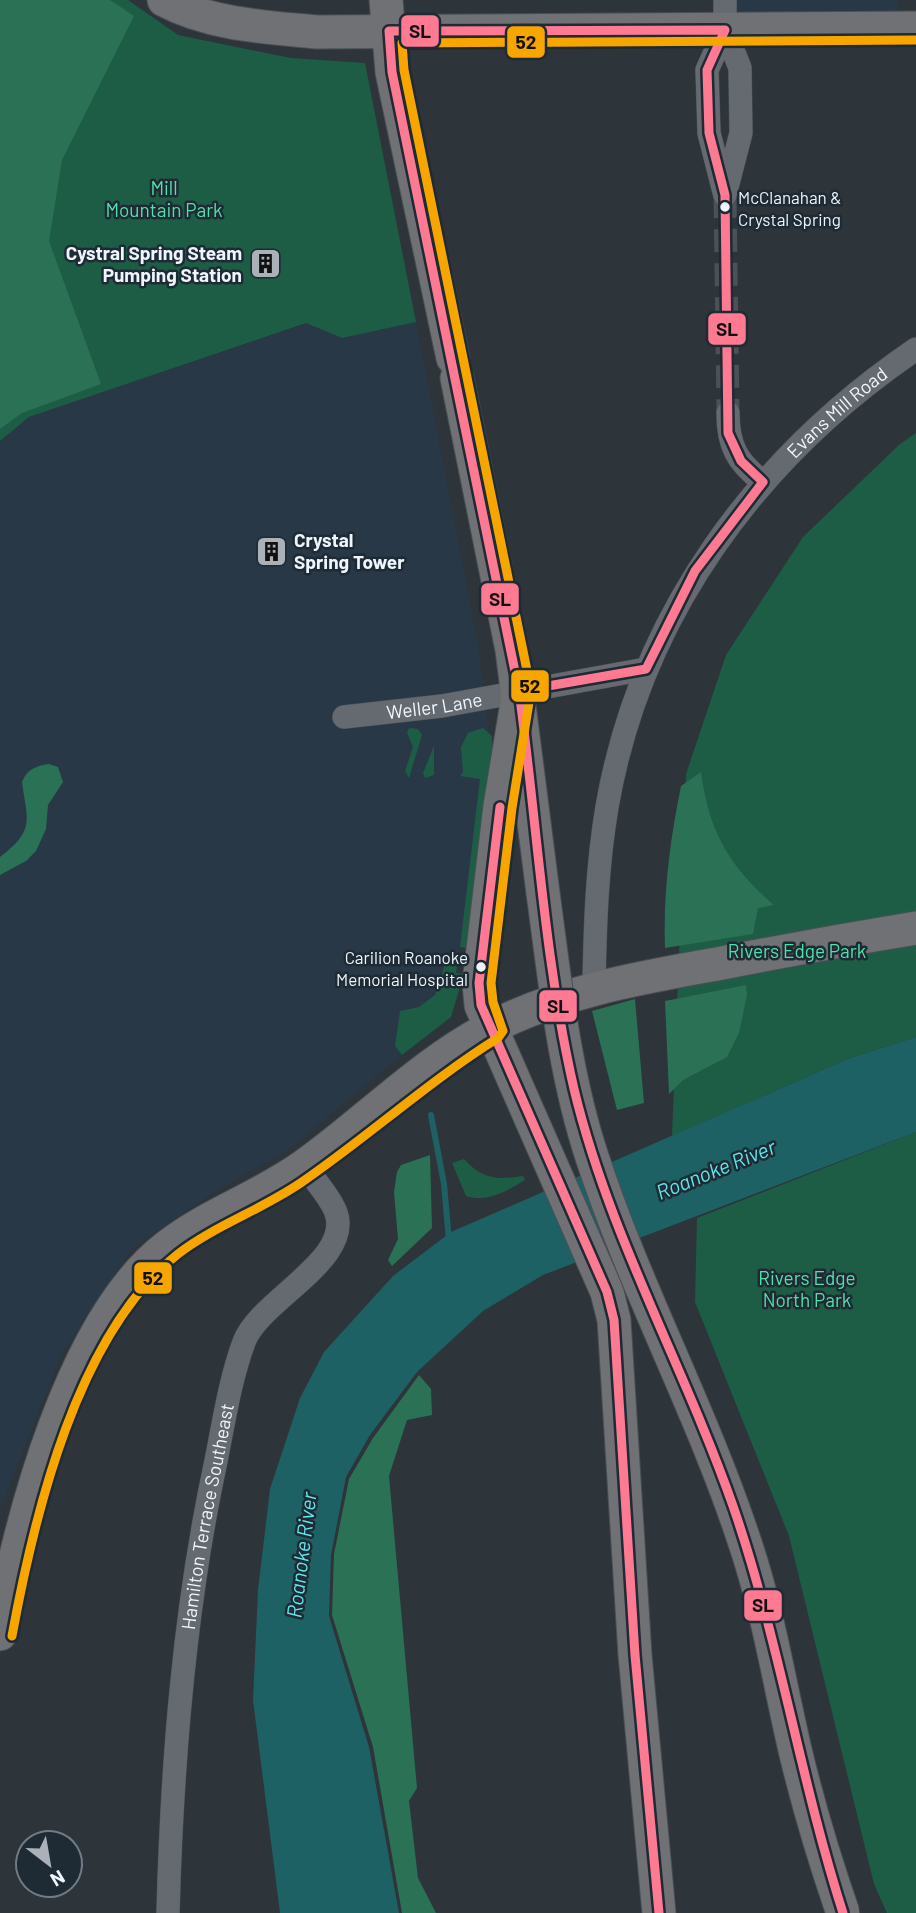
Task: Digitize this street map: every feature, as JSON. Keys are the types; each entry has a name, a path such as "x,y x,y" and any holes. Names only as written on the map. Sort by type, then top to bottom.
{"street":[{"path":"164,0 208,18 258,27 317,32 388,16 725,15 916,28"},
{"path":"725,15 740,68 741,133 725,194 709,134 707,70 725,15"},
{"path":"388,16 392,72 455,368 519,691 558,1009 574,1090 591,1155 641,1286 731,1500 751,1561 796,1752 824,1859 843,1913"},
{"name":"Evans Mill Road","path":"594,986 595,922 608,804 620,747 646,669 695,571 763,482 815,429 881,372 916,349"},
{"path":"728,413 728,433 733,452 746,469 763,482"},
{"name":"Weller Lane","path":"344,717 442,706 646,669"},
{"path":"519,691 500,806 479,983 481,1005 534,1119 607,1292 614,1320 635,1655 659,1913"},
{"path":"0,1634 15,1559 39,1469 88,1351 119,1300 143,1268 168,1245 260,1195 305,1166 426,1069 491,1028 594,986 916,928"},
{"name":"Hamilton Terrace Southeast","path":"168,1913 186,1627 206,1506 232,1383 245,1340 258,1320 324,1258 335,1242 338,1227 335,1210 305,1166"}],"shaded area":[{"path":"725,0 897,0 897,28 725,30"},
{"name":"Carilion Roanoke Memorial Hospital","path":"416,322 478,645 490,740 453,1007 444,1020 289,1149 214,1192 132,1249 62,1353 0,1509 0,441 29,417 306,323 342,338"}],"green space":[{"name":"Mill Mountain Park","path":"0,0 128,0 178,35 291,58 365,63 416,322 342,338 306,323 29,417 0,441"},
{"path":"0,0 110,0 134,16 62,160 49,241 101,384 22,413 0,429"},
{"name":"Rivers Edge Park","path":"916,433 916,1037 850,1058 672,1136 686,774 726,655 803,537 900,444"},
{"path":"409,728 418,729 422,735 409,778 405,771 413,747 407,733"},
{"path":"483,728 492,736 492,756 469,945 466,948 460,947 480,779 460,776 463,772 461,747 468,733"},
{"path":"434,746 434,775 425,778 423,773"},
{"path":"49,764 58,767 63,782 48,805 46,829 36,851 26,861 0,875 0,857 19,839 26,824 22,782 32,769"},
{"path":"701,772 709,813 724,846 733,862 774,905 758,908 753,934 665,948 668,867 681,786"},
{"path":"448,954 458,955 456,973 464,974 451,1017 402,1055 395,1046 400,1011 419,1007 435,995"},
{"path":"746,985 747,995 739,1033 727,1057 683,1080 669,1094 665,1001"},
{"path":"635,999 644,1103 617,1110 592,1011"},
{"name":"Rivers Edge North Park","path":"916,1132 916,1913 887,1913 874,1884 789,1536 695,1302 697,1218"},
{"path":"430,1155 432,1228 392,1266 388,1260 398,1239 394,1192 397,1172 401,1165"},
{"path":"464,1159 484,1174 498,1178 523,1176 525,1180 489,1197 466,1196 452,1163"},
{"path":"419,1375 431,1389 432,1415 407,1420 389,1476 417,1788 409,1801 418,1878 436,1913 402,1913 373,1747 332,1615 334,1554 349,1479 373,1438"}],"water":[{"name":"Roanoke River","path":"916,1037 916,1132 543,1275 483,1311 417,1372 370,1435 346,1477 331,1555 329,1616 369,1747 399,1913 280,1913 253,1700 258,1590 270,1489 300,1398 324,1352 393,1276 451,1232 850,1058"}],"waterway":[{"path":"431,1115 444,1184 449,1241"}],"tunnel":[{"path":"725,195 728,413"}],"transit line":[{"name":"SL","path":"725,30 707,70 709,133 725,195 728,433 741,461 763,482 695,571 646,669 519,691 392,72 389,31 725,30"},
{"name":"52","path":"12,1636 33,1537 65,1430 87,1378 113,1330 143,1288 192,1244 302,1182 448,1072 498,1038 503,1031 493,1002 491,983 512,808 531,690 404,70 402,43 916,40"},
{"name":"SL","path":"519,691 548,941 574,1089 607,1196 733,1506 764,1607 814,1812 843,1913"},
{"name":"SL","path":"500,807 479,983 481,1005 607,1292 614,1320 635,1655 659,1913"}],"place":[{"name":"McClanahan & Crystal Spring","path":"725,207"},
{"name":"Cystral Spring Steam Pumping Station","path":"265,264"},
{"name":"Crystal Spring Tower","path":"271,551"},
{"name":"Carilion Roanoke Memorial Hospital","path":"481,967"}]}
